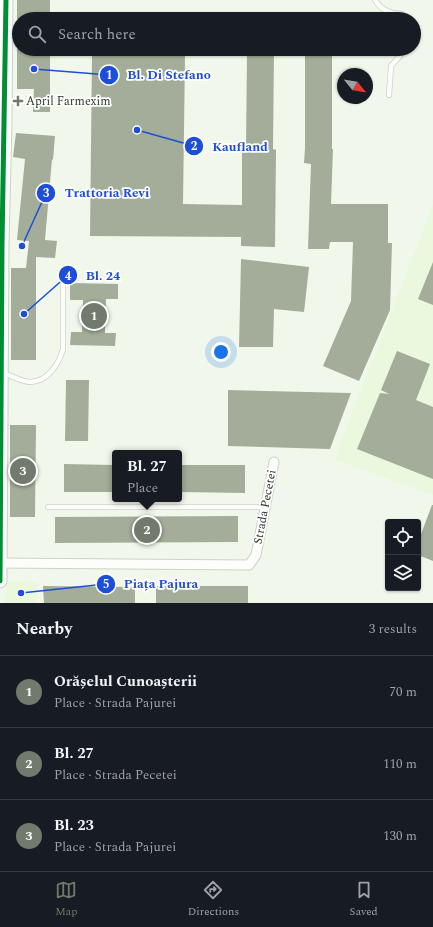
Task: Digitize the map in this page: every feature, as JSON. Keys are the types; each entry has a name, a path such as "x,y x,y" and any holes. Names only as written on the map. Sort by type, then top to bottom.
{"street":[{"path":"0,581 1,244 6,0"},
{"name":"Strada Pecetei","path":"0,563 249,565 256,555 274,462"}],"lane":[{"path":"375,0 378,5 389,12"},
{"path":"389,95 391,66 400,56"},
{"path":"1,372 31,382 48,375 56,367 61,358 63,349 63,283"},
{"path":"48,507 266,507"}],"shaded area":[{"path":"433,205 433,495 334,459"},
{"path":"6,581 37,582 37,603 5,603"}],"building":[{"path":"17,0 50,0 50,12 17,12"},
{"path":"17,56 50,56 50,112 33,112 34,89 17,89"},
{"path":"92,56 185,56 183,204 242,205 242,149 246,149 247,56 274,56 273,149 276,150 275,247 241,246 241,237 90,236"},
{"path":"305,56 332,56 333,149 331,204 388,204 388,243 392,243 390,310 359,381 323,366 351,301 353,242 330,242 329,249 308,249 311,164 304,163"},
{"path":"16,133 55,136 45,240 57,241 55,258 36,257 36,360 11,360 11,268 26,268 29,241 17,240 25,159 13,157"},
{"path":"241,259 309,267 304,312 274,309 273,347 239,347"},
{"path":"433,262 433,305 418,299"},
{"path":"70,283 118,284 118,299 106,299 105,333 116,333 115,346 70,345 71,332 82,332 83,300 70,300"},
{"path":"397,351 430,364 416,400 433,407 433,479 357,449 380,393 389,394 381,390"},
{"path":"66,380 89,380 88,441 65,441"},
{"path":"228,390 351,393 330,449 228,446"},
{"path":"10,425 36,425 35,517 10,517"},
{"path":"64,464 112,465 112,492 64,492"},
{"path":"182,465 245,465 245,493 182,492"},
{"path":"433,505 433,561 421,556 421,534"},
{"path":"238,516 238,542 55,543 55,517"},
{"path":"43,586 135,587 135,603 44,603"},
{"path":"156,586 248,586 248,603 156,603"}],"transit line":[{"path":"0,581 2,244 6,0"}],"place":[{"name":"Bl. Di Stefano","path":"34,69"},
{"name":"April Farmexim","path":"18,101"},
{"name":"Kaufland","path":"137,130"},
{"name":"Trattoria Revi","path":"22,246"},
{"name":"Bl. 24","path":"24,314"},
{"name":"Orășelul Cunoașterii","path":"94,316"},
{"name":"Bl. 23","path":"23,471"},
{"name":"Bl. 27","path":"147,530"},
{"name":"Piața Pajura","path":"21,593"}]}
